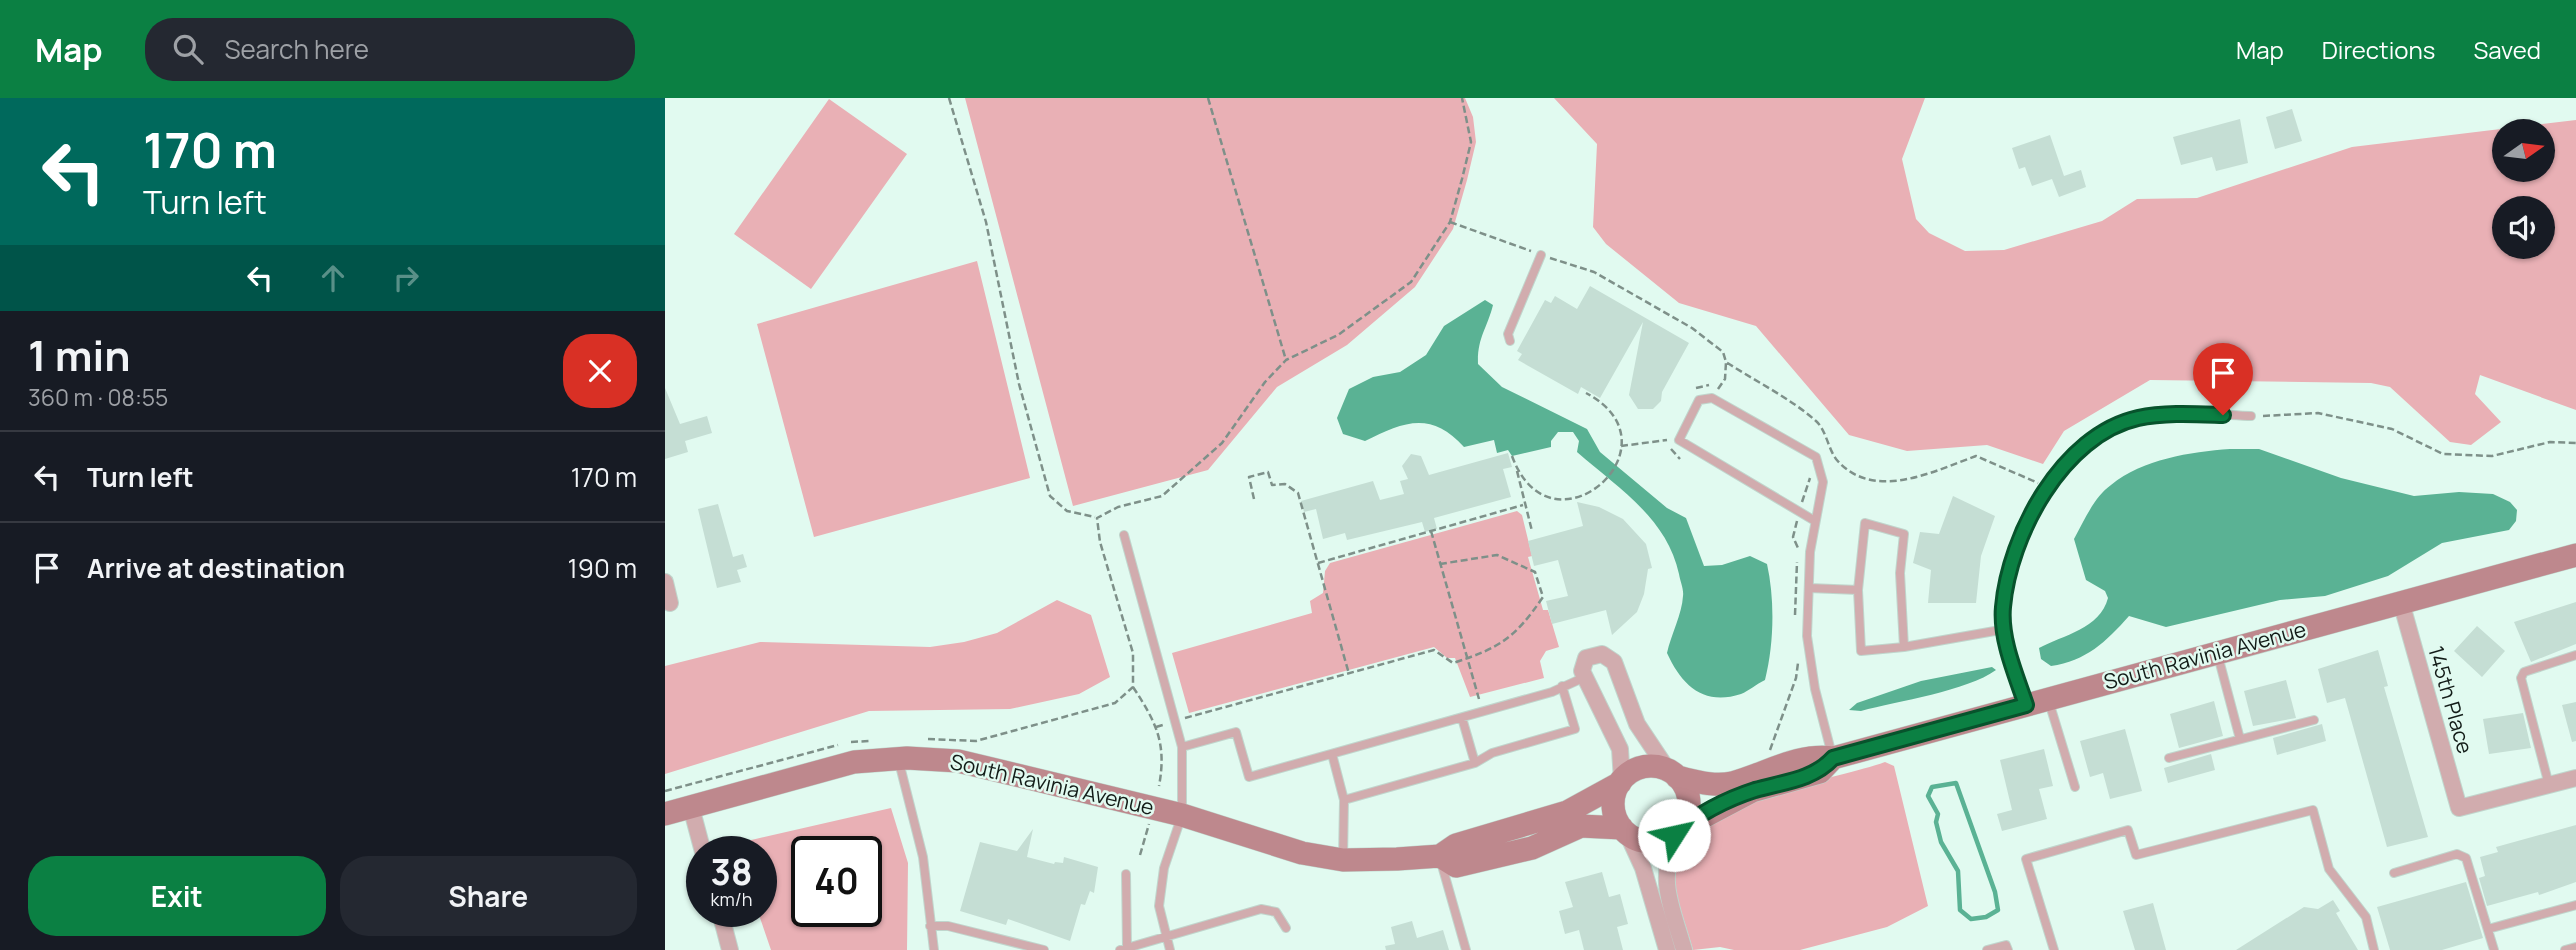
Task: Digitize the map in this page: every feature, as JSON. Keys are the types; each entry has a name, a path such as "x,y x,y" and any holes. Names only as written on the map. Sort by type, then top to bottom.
{"street":[{"name":"South Ravinia Avenue","path":"1672,773 1711,785 1732,783 1768,768 1818,756 1833,758 2576,555"},
{"path":"665,582 670,603"},
{"name":"145th Place","path":"2401,602 2459,808 2549,785"},
{"path":"1667,950 1643,868 1613,805 1621,782 1620,750 1582,671 1586,658 1602,654 1614,662 1637,724 1689,797 1687,818 1678,831 1665,866 1664,882 1684,950"},
{"name":"South Ravinia Avenue","path":"1678,831 1752,791 1820,772 1833,758"},
{"name":"South Ravinia Avenue","path":"665,814 854,762 898,759 958,761 1182,815 1302,853 1343,860 1440,856 1456,845 1567,812 1621,782"},
{"path":"1621,782 1641,768 1672,773"},
{"path":"2549,785 2576,778"},
{"path":"691,807 699,836"},
{"name":"South Ravinia Avenue","path":"1440,856 1456,866 1532,848 1581,826 1625,831"},
{"path":"1625,831 1635,839 1654,842 1678,831"},
{"path":"724,927 730,950"}],"lane":[{"path":"1510,341 1507,334 1541,255"},
{"path":"1815,521 1679,440 1699,400 1712,398 1816,457 1823,482 1810,552 1807,636 1815,689 1833,758"},
{"path":"2026,705 2009,652 2003,608 2016,542 2047,487 2090,440 2136,418 2195,414 2251,416"},
{"path":"1904,647 1900,573 1904,534 1865,523 1858,590 1861,651 1904,647 2005,629"},
{"path":"1123,535 1182,747 1182,815 1162,881 1159,906 1170,950"},
{"path":"1809,588 1858,590"},
{"path":"2217,653 2240,739"},
{"path":"2549,785 2521,678 2523,672 2576,655"},
{"path":"1182,747 1236,732 1249,777 1462,718 1585,677"},
{"path":"1344,800 1475,763 1492,753 1575,729 1562,686"},
{"path":"2049,699 2075,787"},
{"path":"1462,718 1475,763"},
{"path":"2169,758 2314,720"},
{"path":"1332,754 1344,800 1343,860"},
{"path":"898,759 923,857 934,950"},
{"path":"2053,950 2026,859 2128,830 2136,855 2313,810 2329,869 2366,917 2374,950"},
{"path":"2394,873 2457,854 2466,858 2494,950"},
{"path":"1440,856 1466,950"},
{"path":"1126,874 1124,949 1261,909 1276,912 1286,928"},
{"path":"2488,929 2576,905"},
{"path":"930,926 948,926 1044,950"},
{"path":"1987,950 2007,945 2008,950"},
{"path":"2565,950 2576,947"}],"path":[{"path":"949,98 986,222 1019,384 1050,496 1067,511 1097,518 1118,508 1162,496 1221,443 1265,382 1286,360 1338,335 1411,282 1450,222 1471,142 1462,98"},
{"path":"1208,98 1286,360"},
{"path":"1450,222 1594,272 1692,328 1723,352 1726,362 1818,422 1835,457 1847,469 1864,478 1903,482 1976,456 2047,487"},
{"path":"1516,468 1538,492 1558,499 1578,498 1607,482 1621,448 1613,415 1597,398 1586,393"},
{"path":"2251,416 2318,413 2392,429 2443,454 2492,456 2550,442 2576,443"},
{"path":"1621,448 1667,440"},
{"path":"1512,456 1532,531"},
{"path":"1254,499 1249,477 1268,472 1272,485 1285,484 1298,493 1349,674"},
{"path":"1318,563 1523,505"},
{"path":"1097,518 1100,542 1133,653 1133,687 1156,727 1163,754 1159,786"},
{"path":"1431,531 1479,700"},
{"path":"1156,727 1434,650 1453,663 1490,650 1519,630 1543,597 1535,572 1497,555 1440,564"},
{"path":"920,739 976,741 1115,703 1133,687"},
{"path":"665,791 855,741 881,740"},
{"path":"1140,855 1150,820"}],"shaded area":[{"path":"965,98 1465,98 1473,117 1476,142 1453,229 1415,287 1347,345 1277,387 1208,470 1073,506"},
{"path":"1554,98 1925,98 1902,159 1916,219 1929,233 1965,251 2004,250 2102,221 2137,199 2197,198 2352,147 2492,130 2492,182 2555,182 2555,123 2576,120 2576,410 2480,375 2475,394 2501,422 2471,445 2450,442 2390,387 2371,383 2150,380 2064,431 2043,464 1987,445 1907,451 1849,435 1756,326 1679,303 1606,244 1593,227 1597,144"},
{"path":"829,99 907,154 811,289 734,234"},
{"path":"977,261 1030,478 814,537 757,324"},
{"path":"1485,300 1493,305 1481,340 1478,364 1502,387 1587,429 1600,452 1667,508 1686,518 1704,566 1722,565 1750,556 1767,564 1772,622 1765,680 1741,694 1716,697 1696,690 1680,675 1667,653 1683,596 1673,554 1664,536 1639,505 1577,452 1579,441 1573,432 1558,432 1551,441 1551,447 1512,456 1508,450 1497,453 1494,440 1464,447 1452,435 1428,424 1404,425 1365,441 1343,434 1337,418 1349,389 1373,377 1400,372 1426,355 1444,326"},
{"path":"2259,449 2341,478 2414,496 2459,492 2493,494 2510,502 2517,510 2516,521 2509,530 2442,543 2388,576 2325,596 2280,600 2166,627 2129,616 2095,649 2075,660 2051,666 2041,659 2039,648 2089,624 2104,609 2108,598 2105,591 2086,580 2074,539 2099,496 2124,476 2152,463 2199,452"},
{"path":"1517,511 1522,515 1532,556 1528,557 1543,610 1548,610 1559,647 1546,651 1540,661 1544,678 1470,697 1455,658 1447,658 1434,647 1189,713 1172,653 1312,613 1310,601 1323,593 1325,571 1330,563"},
{"path":"1057,600 1091,615 1110,677 1079,694 1010,709 869,711 665,774 665,666 760,642 930,647 964,642 997,633"},
{"path":"1992,667 1996,670 1950,690 1861,711 1849,710 1857,703 1921,681"},
{"path":"1885,762 1894,766 1928,906 1887,927 1800,950 1734,950 1720,947 1693,950 1679,903 1675,878 1677,856 1689,836 1710,820 1737,806 1769,794"},
{"path":"891,808 908,863 907,950 771,950 763,927 777,927 777,836 769,836"}],"building":[{"path":"2292,109 2302,141 2275,149 2266,117"},
{"path":"2240,119 2248,163 2216,171 2212,157 2181,165 2173,137"},
{"path":"2050,135 2064,176 2081,170 2086,187 2059,197 2052,179 2032,186 2025,167 2019,169 2012,148"},
{"path":"1590,286 1689,343 1662,392 1661,401 1653,409 1638,409 1629,395 1643,322 1600,398 1581,387 1578,394 1518,360 1522,354 1517,351 1545,300 1551,303 1555,296 1577,309"},
{"path":"665,388 680,424 707,416 712,433 685,441 688,452 665,459"},
{"path":"1508,453 1512,467 1503,469 1511,497 1434,518 1437,529 1425,532 1422,522 1347,540 1345,533 1323,539 1316,509 1304,512 1301,501 1373,481 1380,500 1404,494 1400,481 1408,479 1402,466 1411,454 1421,456 1429,475"},
{"path":"1953,496 1995,516 1981,556 1976,603 1928,603 1931,570 1913,563 1920,532 1939,534"},
{"path":"1577,502 1599,507 1623,519 1646,544 1652,568 1648,569 1644,594 1637,612 1612,635 1606,610 1552,624 1546,601 1568,596 1558,560 1534,566 1528,541 1583,526"},
{"path":"718,504 733,557 743,554 747,567 737,570 741,582 717,588 698,509"},
{"path":"2576,602 2576,644 2531,662 2514,622"},
{"path":"2477,626 2505,651 2482,677 2454,651"},
{"path":"2378,650 2388,686 2384,687 2428,837 2387,847 2345,698 2327,703 2318,669"},
{"path":"2286,680 2296,718 2253,726 2244,691"},
{"path":"2214,701 2223,736 2179,748 2170,714"},
{"path":"2576,702 2576,741 2572,742 2562,705"},
{"path":"2523,713 2531,748 2489,754 2483,719"},
{"path":"2322,724 2326,741 2277,755 2273,738"},
{"path":"2125,729 2142,791 2110,799 2103,773 2090,777 2080,741"},
{"path":"2044,749 2053,786 2039,789 2047,819 2002,831 1997,814 2012,810 2000,760"},
{"path":"2211,754 2215,770 2168,783 2164,768"},
{"path":"2576,825 2576,882 2539,895 2538,892 2487,906 2479,878 2485,876 2480,857 2498,852 2496,847"},
{"path":"1033,829 1027,857 1054,864 1063,863 1064,857 1098,867 1094,893 1090,891 1085,905 1081,904 1070,941 1008,919 1006,925 960,911 980,842 1017,851"},
{"path":"1602,872 1609,897 1620,894 1628,924 1617,927 1623,950 1584,950 1579,930 1565,934 1559,911 1573,907 1565,882"},
{"path":"2466,882 2483,938 2442,950 2390,950 2377,907"},
{"path":"2333,900 2340,911 2336,913 2358,950 2236,950 2304,907 2318,909"},
{"path":"2153,903 2166,950 2135,950 2123,911"},
{"path":"1412,921 1417,938 1443,930 1449,950 1386,950 1385,946 1395,944 1391,927"}],"waterway":[{"path":"1956,783 1995,892 1998,910 1986,917 1971,919 1960,910 1958,871 1941,842 1936,822 1938,814 1928,796 1932,787 1956,783"}],"route":[{"path":"1674,835 1699,817 1752,791 1820,772 1833,758 2026,705 2009,652 2003,608 2016,542 2047,487 2090,440 2136,418 2223,415"}]}
